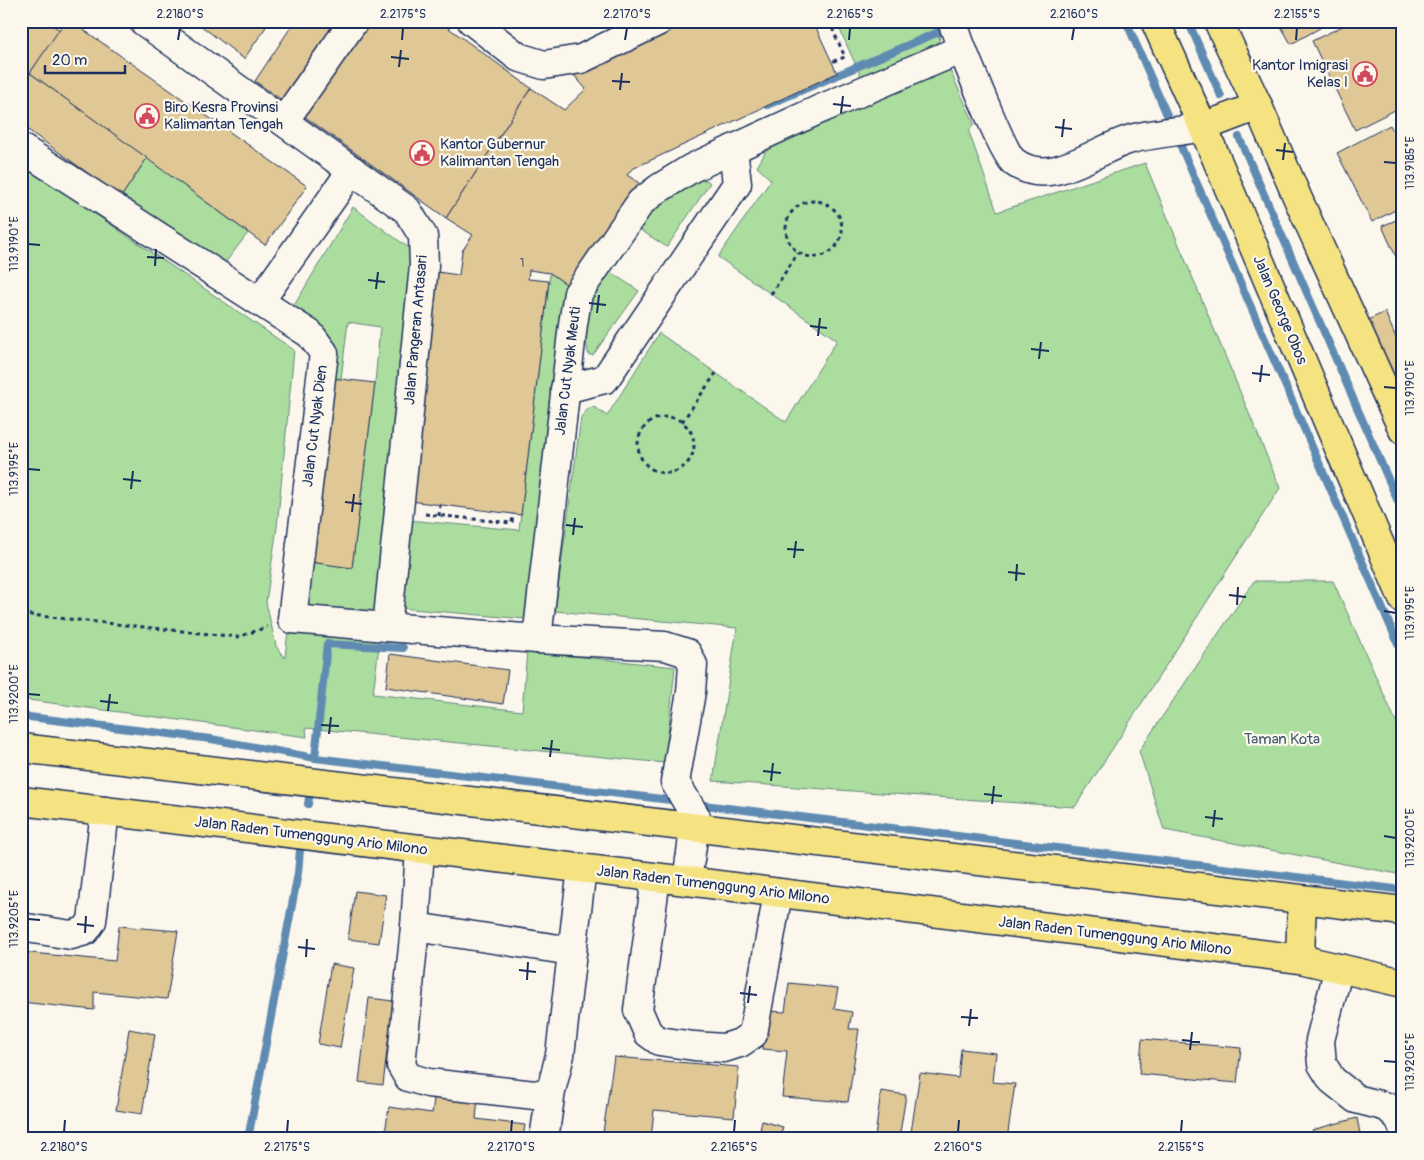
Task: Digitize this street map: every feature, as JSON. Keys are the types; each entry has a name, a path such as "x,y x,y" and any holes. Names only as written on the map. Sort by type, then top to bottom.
{"main road":[{"name":"Jalan George Obos","path":"1155,21 1184,131 1403,599"},
{"path":"1218,21 1403,430"},
{"path":"1184,131 1258,106"},
{"path":"21,748 695,823 1302,900 1403,911"},
{"name":"Jalan Raden Tumenggung Ario Milono","path":"21,801 582,868 1300,959 1403,983"},
{"path":"1300,959 1302,900"}],"lane":[{"name":"Jalan Pangeran Antasari","path":"143,21 407,210 423,236 424,266 387,627"},
{"path":"284,121 354,21"},
{"path":"472,21 518,57 544,65 581,59 651,23"},
{"path":"952,21 1009,154 1014,162 1035,172 1056,171 1128,140 1184,131"},
{"name":"Jalan Cut Nyak Meuti","path":"536,639 578,293 635,210 641,202 658,189 692,168 818,110 962,48"},
{"name":"Jalan Cut Nyak Dien","path":"21,148 310,334 324,353 292,619"},
{"path":"565,389 606,379 737,184 733,149"},
{"path":"260,301 352,170"},
{"path":"292,619 536,639 665,646 687,653 693,665 692,692 675,782 695,823 687,881"},
{"path":"21,927 70,935 85,931 92,921 104,811"},
{"path":"420,849 415,927 401,1065 408,1077 428,1083 535,1095 551,1091"},
{"path":"544,1139 551,1091 560,1054 582,868"},
{"path":"656,878 638,1010 648,1033 659,1041 694,1046 724,1048 740,1043 753,1034 778,893"},
{"path":"415,927 572,951"},
{"path":"1339,968 1320,1040 1322,1064 1332,1080 1356,1099 1387,1107 1399,1118 1403,1128"}],"path":[{"path":"829,21 845,57 831,62"},
{"path":"806,202 821,202 833,208 841,219 842,226 838,246 827,255 812,258 798,252 788,240 786,225 793,211 806,202"},
{"path":"771,294 798,252"},
{"path":"682,422 716,374"},
{"path":"657,418 673,418 682,422 692,435 694,449 689,462 679,471 664,474 649,468 640,456 638,441 645,427 657,418"},
{"path":"439,516 440,505"},
{"path":"399,511 512,523 513,514"},
{"path":"21,614 238,637 292,619"}],"green space":[{"path":"836,21 933,21 940,36 939,41 935,44 862,79"},
{"path":"948,66 974,123 969,132 997,212 1145,163 1280,488 1075,807 713,781 737,628 555,611 581,417 589,408 594,407 607,416 659,333 786,422 837,340 718,257 771,180 757,167 766,151"},
{"path":"147,158 248,233 222,267 121,197"},
{"path":"21,163 294,350 277,527 266,602 276,646 285,658 288,630 380,638 373,694 522,711 527,651 675,667 665,763 306,728 307,737 21,699"},
{"path":"701,180 707,180 710,183 667,247 634,226 651,207"},
{"path":"353,207 409,248 414,257 376,616 309,609 306,605 310,562 352,567 375,383 380,327 348,322 341,379 332,378 289,314"},
{"path":"606,269 639,291 593,355 589,355 586,330 590,301 596,283"},
{"path":"550,273 569,286 526,619 400,608 407,520 519,530"},
{"name":"Taman Kota","path":"1254,581 1333,581 1403,737 1403,875 1164,830 1139,751"}],"building":[{"path":"21,21 54,21 52,25 60,30 25,80 21,78"},
{"name":"Biro Kesra Provinsi Kalimantan Tengah","path":"65,21 71,21 307,186 265,245 30,73"},
{"path":"195,21 270,21 244,59"},
{"name":"Kantor Gubernur Kalimantan Tengah","path":"295,21 439,21 531,88 446,218 255,81"},
{"path":"682,21 813,21 837,73 632,169 627,175 639,183 569,286 550,273 529,270 528,279 549,281 521,515 410,501 437,272 459,275 462,251 473,235 446,218 531,88 564,110 586,89 572,73"},
{"path":"1278,21 1316,21 1320,28 1291,44"},
{"name":"Kantor Imigrasi Kelas I","path":"1353,21 1403,21 1403,106 1355,130 1312,41"},
{"path":"30,73 147,158 121,197 21,125 21,86"},
{"path":"1390,125 1403,150 1403,206 1372,222 1337,153"},
{"path":"1403,217 1403,254 1396,257 1382,226"},
{"path":"1385,312 1403,354 1403,402 1368,320"},
{"path":"332,378 375,383 352,568 310,562"},
{"path":"390,654 508,670 503,704 386,687"},
{"path":"355,891 386,895 379,943 348,939"},
{"path":"119,926 178,931 167,999 94,992 94,1010 21,1002 21,952 115,961"},
{"path":"331,964 354,968 340,1048 318,1044"},
{"path":"789,983 838,988 834,1009 852,1012 849,1029 859,1029 848,1102 782,1097 787,1051 762,1049 768,1011 785,1012"},
{"path":"369,998 393,1001 383,1085 359,1082"},
{"path":"129,1029 155,1034 142,1114 116,1110"},
{"path":"1142,1039 1241,1048 1237,1083 1139,1074"},
{"path":"961,1049 996,1053 993,1082 1015,1084 1007,1139 910,1139 920,1073 958,1078"},
{"path":"614,1057 739,1067 734,1117 654,1110 651,1139 602,1139"},
{"path":"881,1091 906,1095 899,1139 875,1137"},
{"path":"435,1092 478,1098 476,1119 525,1125 523,1139 384,1139 389,1107 432,1113"},
{"path":"1357,1118 1361,1139 1314,1139 1312,1130"},
{"path":"762,1121 783,1127 779,1139 758,1139"}],"waterway":[{"path":"1126,21 1403,655"},
{"path":"1188,21 1221,96"},
{"path":"767,105 948,28"},
{"path":"1239,137 1403,513"},
{"path":"315,758 327,644 403,648"},
{"path":"21,716 211,739 315,758 679,801"},
{"path":"308,804 311,786"},
{"path":"695,804 1403,890"},
{"path":"248,1139 298,873 300,850"}],"place":[{"name":"Kantor Imigrasi Kelas I","path":"1365,74"},
{"name":"Biro Kesra Provinsi Kalimantan Tengah","path":"147,116"},
{"name":"Kantor Gubernur Kalimantan Tengah","path":"422,153"}]}
